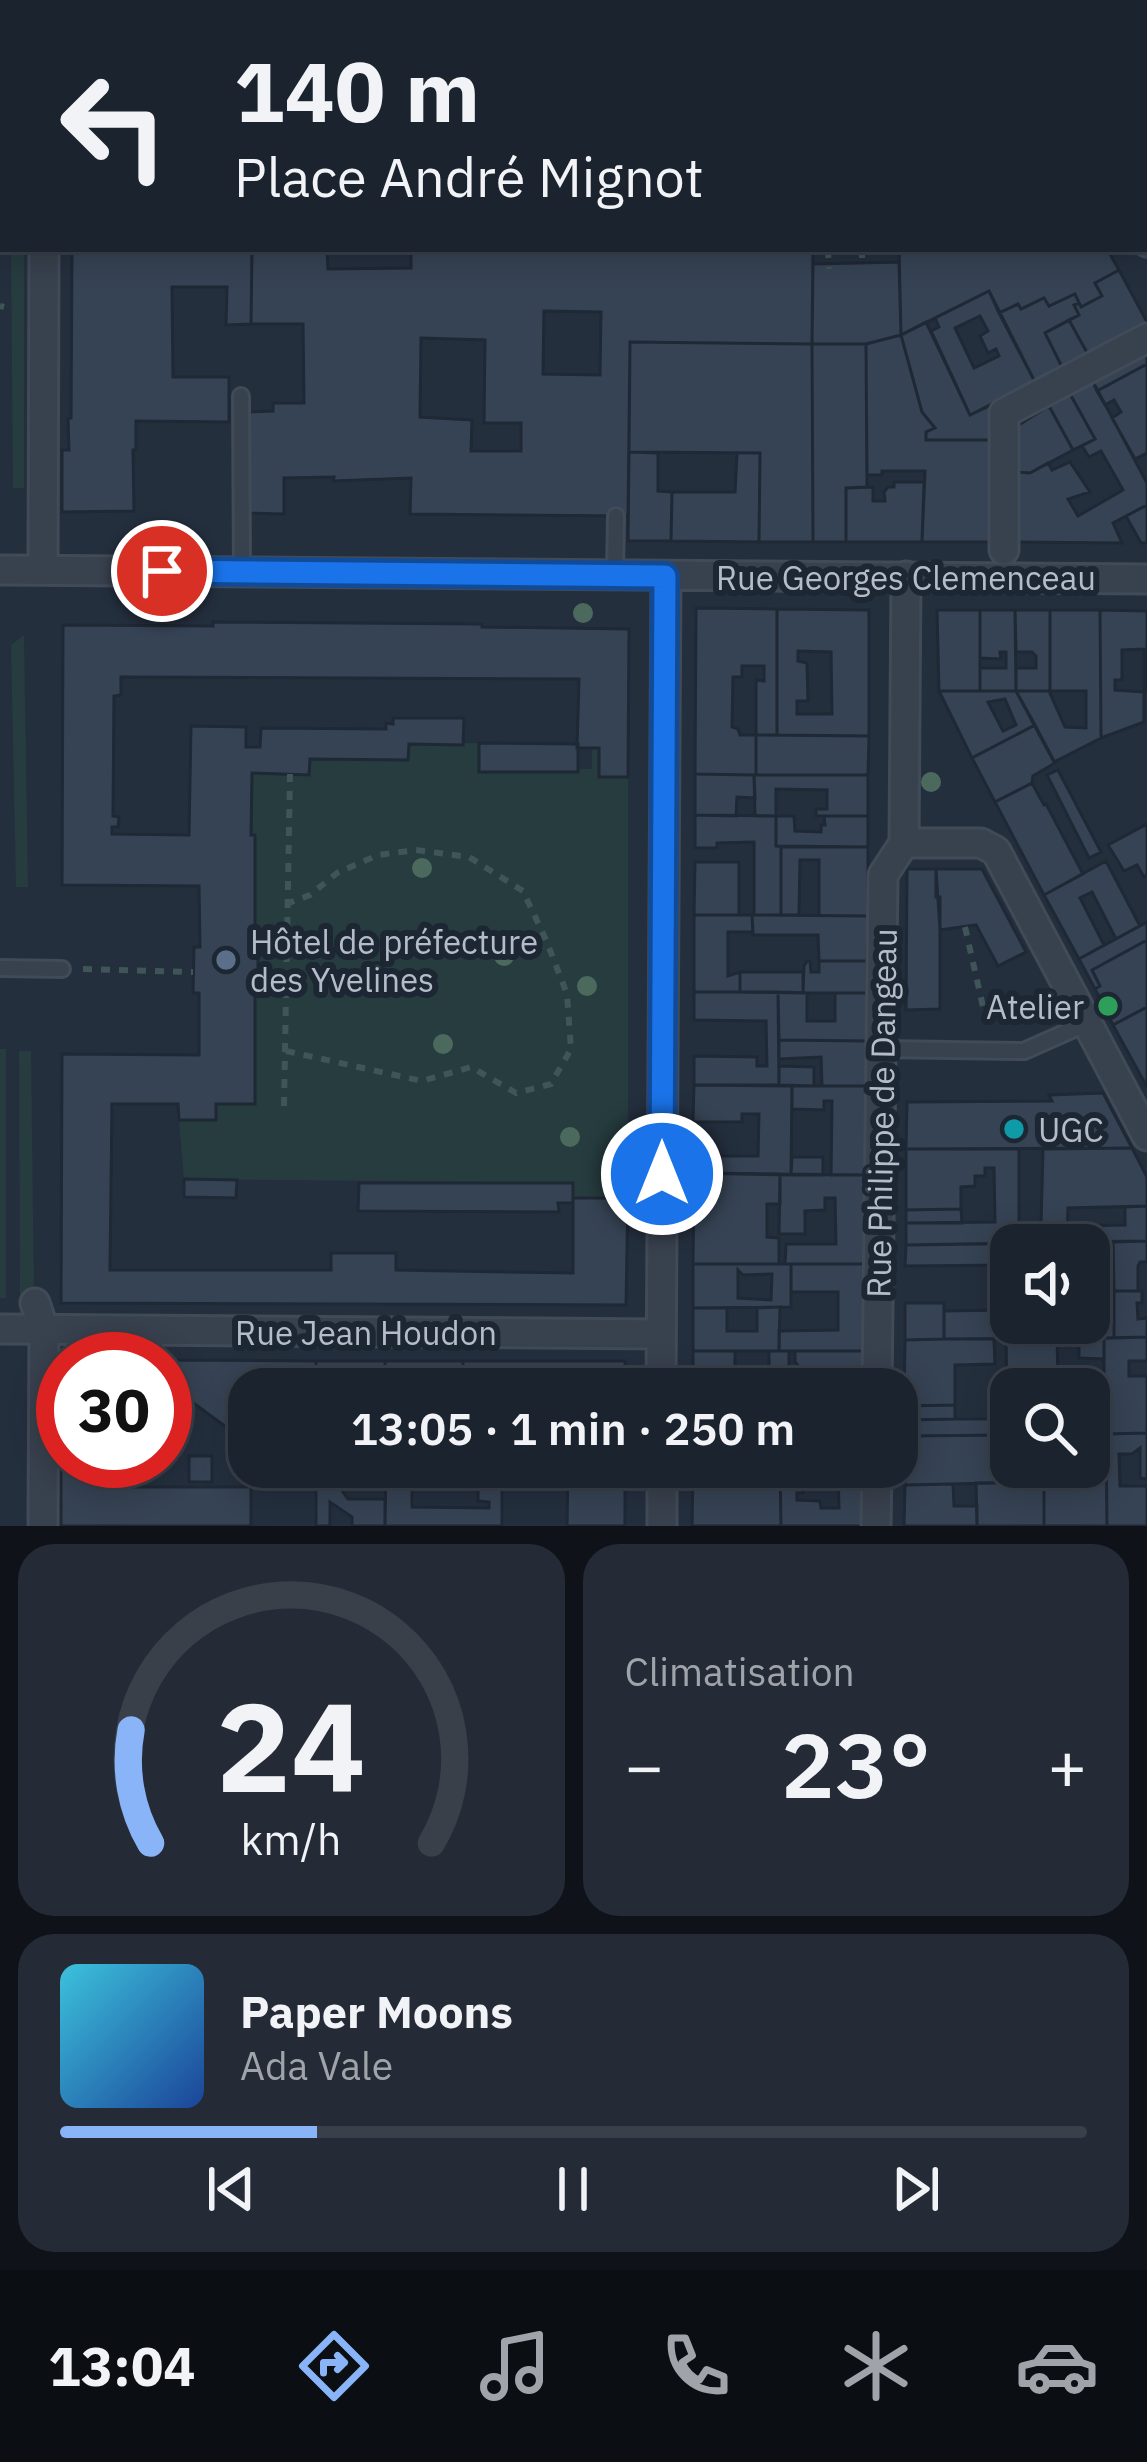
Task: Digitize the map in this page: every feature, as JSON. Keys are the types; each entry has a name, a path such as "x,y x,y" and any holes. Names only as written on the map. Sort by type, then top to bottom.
{"street":[{"path":"43,570 44,252"},
{"path":"1004,550 1004,413 1147,338"},
{"name":"Rue Georges Clemenceau","path":"0,570 1147,579"},
{"path":"662,1368 665,576"},
{"path":"906,576 904,843 981,843 996,850 1147,1136"},
{"name":"Rue Philippe de Dangeau","path":"878,1368 883,875 904,843"},
{"path":"39,1316 43,1526"},
{"name":"Rue Jean Houdon","path":"0,1330 39,1316 661,1334"},
{"path":"662,1488 662,1526"},
{"path":"876,1526 877,1488"}],"lane":[{"path":"241,396 242,572"},
{"path":"615,576 616,516"},
{"path":"0,968 62,969"},
{"path":"881,1049 1024,1051 1088,1023"}],"path":[{"path":"829,252 829,269"},
{"path":"862,252 862,263"},
{"path":"284,1106 290,774"},
{"path":"286,1051 422,1082 471,1067 516,1093 551,1084 571,1049 567,994 523,891 469,857 416,850 378,855 289,903"},
{"path":"965,927 993,1050"},
{"path":"62,969 194,972"},
{"path":"258,974 287,973"}],"green space":[{"path":"11,252 24,252 24,488 13,488"},
{"path":"24,635 28,887 16,887 11,645"},
{"path":"479,743 480,772 592,769 592,748 599,748 599,776 628,777 628,1198 573,1198 572,1183 184,1179 179,1120 215,1120 216,1104 255,1103 258,948 252,773 308,775 310,759 407,760 409,744"},
{"path":"0,1049 6,1049 6,1298 0,1298"},
{"path":"19,1051 31,1051 34,1300 20,1299"}],"building":[{"path":"72,252 252,252 251,324 226,325 227,287 172,287 173,377 229,377 229,422 136,421 134,511 62,512 62,450 69,450"},
{"path":"252,252 327,252 328,269 411,268 411,252 813,252 812,344 630,342 628,516 410,514 411,478 333,481 334,477 284,478 284,514 249,513 249,412 273,411 273,403 304,403 303,324 251,324","holes":["544,311 601,312 600,375 543,374","421,338 485,340 484,423 521,423 521,451 471,451 472,420 420,417"]},
{"path":"899,252 1109,252 1119,270 1095,283 1102,296 1081,307 1075,294 1049,306 1044,298 999,313 989,291 901,335"},
{"path":"899,262 901,335 866,344 812,344 813,264"},
{"path":"1119,270 1147,328 1090,358 1069,320 1079,315 1074,305 1081,307 1102,296 1095,283"},
{"path":"989,291 1036,384 970,415 931,331 939,327 935,318","holes":["980,316 988,331 980,336 988,353 996,349 999,356 974,368 955,328"]},
{"path":"1075,294 1079,315 1045,333 1064,371 1036,384 999,313 1044,298 1049,306"},
{"path":"1069,320 1090,358 1064,371 1045,333"},
{"path":"926,322 970,415 998,401 997,440 926,440 926,432 935,428 922,412 901,335"},
{"path":"901,335 922,412 935,428 926,432 926,440 997,440 995,542 922,542 925,471 867,475 866,344"},
{"path":"630,342 812,344 813,542 759,542 760,453 629,452"},
{"path":"812,344 866,344 867,487 846,488 846,542 813,542"},
{"path":"1147,345 1147,364 1097,391 1091,378"},
{"path":"1147,364 1147,453 1135,459 1112,418 1121,412 1114,400 1105,405 1097,391"},
{"path":"1091,378 1147,483 1147,505 1113,523 1122,543 1014,542 1016,472 1030,473 1048,463 1052,470 1070,462 1090,492 1068,499 1078,516 1123,490 1101,451 1089,457 1082,446 1095,439 1069,392"},
{"path":"1069,392 1095,439 1073,450 1049,406"},
{"path":"1049,406 1073,450 1030,473 1016,472 1017,426"},
{"path":"629,452 658,453 658,491 672,492 671,541 628,541"},
{"path":"737,453 760,453 759,542 671,541 672,492 735,492"},
{"path":"894,482 924,482 922,542 846,542 846,488 873,487 873,501 885,501 884,492"},
{"path":"1147,505 1147,543 1141,543 1126,516"},
{"path":"696,608 777,609 777,735 756,735 756,775 695,774","holes":["742,666 764,666 764,681 756,680 756,735 740,735 732,727 733,677 742,677"]},
{"path":"777,609 869,610 869,736 777,735","holes":["798,651 831,652 832,714 797,714 797,701 808,701 807,663 798,661"]},
{"path":"937,610 980,610 980,691 939,691"},
{"path":"980,610 1015,610 1016,691 980,691 980,668 1006,668 1006,652 1000,652 1001,659 980,658"},
{"path":"1015,610 1050,610 1050,691 1016,691 1016,668 1036,668 1036,656 1016,652"},
{"path":"1050,610 1100,610 1101,738 1054,762 1016,691 1049,691 1065,727 1086,728 1086,691 1050,691"},
{"path":"1100,610 1147,611 1147,691 1144,649 1122,650 1122,680 1115,680 1115,690 1144,692 1144,722 1101,738"},
{"name":"Hôtel de préfecture des Yvelines","path":"213,622 629,629 628,777 599,777 599,748 577,748 579,679 121,677 121,695 114,696 113,816 119,817 112,834 189,835 191,726 246,727 246,747 260,747 261,728 386,729 393,718 464,718 463,745 409,744 408,760 310,759 309,775 252,773 258,947 255,1104 216,1104 216,1120 179,1120 178,1104 112,1104 110,1270 331,1270 331,1253 396,1253 396,1270 573,1273 573,1198 628,1198 626,1305 61,1303 62,1054 199,1055 199,993 193,993 194,947 200,947 199,886 62,885 63,625 213,626"},
{"path":"939,691 1016,691 1035,725 972,758","holes":["1005,699 1016,725 1003,731 988,702"]},
{"path":"1035,725 1055,763 1033,776 1032,783 995,802 972,758"},
{"path":"756,735 869,736 868,775 756,775"},
{"path":"479,743 578,744 578,772 479,772"},
{"path":"1058,770 1101,852 1089,858 1047,775"},
{"path":"695,774 754,775 755,798 737,797 736,816 695,815"},
{"path":"754,775 868,775 868,816 816,816 816,809 827,809 827,790 776,789 776,816 755,816"},
{"path":"1032,783 1083,874 1044,895 995,802"},
{"path":"695,815 776,816 781,915 754,915 754,842 695,848"},
{"path":"776,816 794,816 795,831 821,832 824,816 868,816 868,847 776,846"},
{"path":"1147,824 1144,877 1137,865 1124,871 1108,845"},
{"path":"781,847 868,847 868,916 819,916 819,860 800,860 799,915 781,915"},
{"path":"1106,861 1140,926 1116,939 1092,892 1080,898 1104,945 1079,959 1044,895"},
{"path":"695,862 739,862 739,915 694,915"},
{"path":"907,869 936,869 940,1009 906,1010"},
{"path":"936,869 982,869 1026,952 998,966 976,925 940,930"},
{"path":"694,915 752,915 753,932 728,932 728,976 740,972 740,992 694,992"},
{"path":"752,915 868,916 867,961 819,961 818,935 753,935"},
{"path":"1147,922 1147,940 1092,970 1100,986 1095,989 1079,959"},
{"path":"1147,940 1147,1007 1113,1025 1095,989 1100,986 1092,970"},
{"path":"807,961 811,972 819,972 819,961 867,961 867,993 803,993"},
{"path":"740,972 803,972 803,993 740,992"},
{"path":"694,992 778,992 779,1085 694,1085 694,1056 757,1057 757,1066 767,1066 766,1021 694,1020"},
{"path":"778,992 807,993 807,1021 835,1021 835,993 867,993 867,1041 779,1040"},
{"path":"1147,1007 1147,1087 1113,1025"},
{"path":"779,1040 867,1041 868,1086 822,1086 821,1057 779,1059"},
{"path":"779,1066 814,1067 814,1086 779,1085"},
{"path":"694,1085 792,1086 791,1175 694,1173 694,1148 715,1148 716,1156 758,1156 759,1114 742,1114 742,1122 693,1122"},
{"path":"792,1086 868,1086 867,1175 831,1175 832,1101 824,1101 824,1110 792,1109"},
{"name":"UGC","path":"1103,1093 1132,1148 906,1149 907,1102 1052,1101 1049,1095"},
{"path":"1132,1148 1147,1177 1147,1206 1068,1208 1068,1224 1041,1224 1043,1149"},
{"path":"906,1149 1019,1149 1019,1224 990,1224 990,1244 906,1245 906,1223 995,1222 994,1168 985,1168 985,1176 975,1176 975,1186 961,1187 961,1209 906,1210"},
{"path":"792,1157 823,1157 823,1175 791,1175"},
{"path":"694,1173 780,1174 780,1204 767,1204 767,1237 779,1238 779,1264 693,1264"},
{"path":"780,1174 867,1175 868,1264 785,1264 786,1244 836,1244 835,1198 825,1198 825,1210 805,1211 805,1234 779,1234"},
{"path":"184,1179 237,1180 236,1198 184,1197"},
{"path":"359,1183 573,1183 573,1203 558,1203 559,1212 358,1211"},
{"path":"1147,1206 1147,1241 1110,1241 1110,1225 1125,1225 1125,1207"},
{"path":"961,1209 962,1223 906,1223 906,1210"},
{"path":"1147,1241 1147,1262 1138,1266 1138,1291 1114,1291 1113,1242"},
{"path":"990,1244 990,1265 905,1266 906,1245"},
{"path":"693,1264 791,1264 791,1307 693,1308","holes":["738,1270 743,1275 772,1274 771,1300 738,1298"]},
{"path":"791,1264 868,1264 867,1351 779,1351 779,1331 838,1330 838,1292 791,1292"},
{"path":"1114,1291 1142,1291 1138,1319 1147,1318 1147,1337 1114,1338"},
{"path":"905,1303 944,1303 944,1339 905,1340"},
{"path":"780,1307 779,1351 693,1351 693,1308 727,1308 727,1331 757,1331 757,1308"},
{"path":"990,1310 990,1339 944,1339 944,1311"},
{"path":"1147,1337 1147,1361 1129,1361 1129,1376 1147,1376 1147,1433 1110,1434 1110,1368 1104,1368 1104,1344 1110,1344 1110,1338"},
{"path":"990,1339 995,1364 955,1365 955,1405 918,1406 918,1368 905,1368 905,1340"},
{"path":"1006,1344 1057,1344 1058,1368 1006,1368"},
{"path":"1079,1344 1104,1344 1104,1359 1079,1358"},
{"path":"693,1351 735,1351 735,1368 693,1368"},
{"path":"769,1351 789,1351 789,1368 769,1368"},
{"path":"795,1351 867,1351 867,1368 800,1368"},
{"path":"192,1360 316,1361 316,1368 228,1368 228,1429 192,1402"},
{"path":"316,1361 385,1361 385,1368 316,1368"},
{"path":"385,1361 463,1361 463,1368 385,1368"},
{"path":"463,1361 625,1361 625,1368 463,1368"},
{"path":"955,1405 955,1419 918,1420 918,1406"},
{"path":"990,1419 990,1435 918,1436 918,1420"},
{"path":"1147,1433 1147,1479 1140,1478 1140,1448 1119,1454 1120,1486 1147,1486 1147,1526 1107,1526 1110,1434"},
{"path":"990,1435 990,1483 918,1485 918,1436"},
{"path":"192,1456 212,1456 212,1482 192,1482"},
{"path":"976,1483 990,1483 990,1488 1044,1488 1044,1526 977,1526"},
{"path":"953,1484 954,1506 977,1506 977,1526 904,1526 905,1488"},
{"path":"61,1488 251,1488 251,1526 61,1526"},
{"path":"316,1488 343,1488 348,1499 385,1499 385,1526 352,1526 352,1517 330,1502 330,1526 316,1526"},
{"path":"386,1488 412,1488 412,1507 489,1508 489,1502 478,1501 478,1488 502,1488 502,1526 385,1526"},
{"path":"568,1488 625,1488 625,1526 567,1526"},
{"path":"693,1488 780,1488 781,1526 692,1526"},
{"path":"780,1488 803,1488 797,1500 839,1508 838,1488 867,1488 867,1526 781,1526"},
{"path":"1044,1488 1107,1488 1107,1526 1044,1526"}],"place":[{"name":"Hôtel de préfecture des Yvelines","path":"226,960"},
{"name":"Atelier","path":"1108,1006"},
{"name":"UGC","path":"1014,1129"}],"route":[{"path":"162,571 665,576 662,1174"}]}
